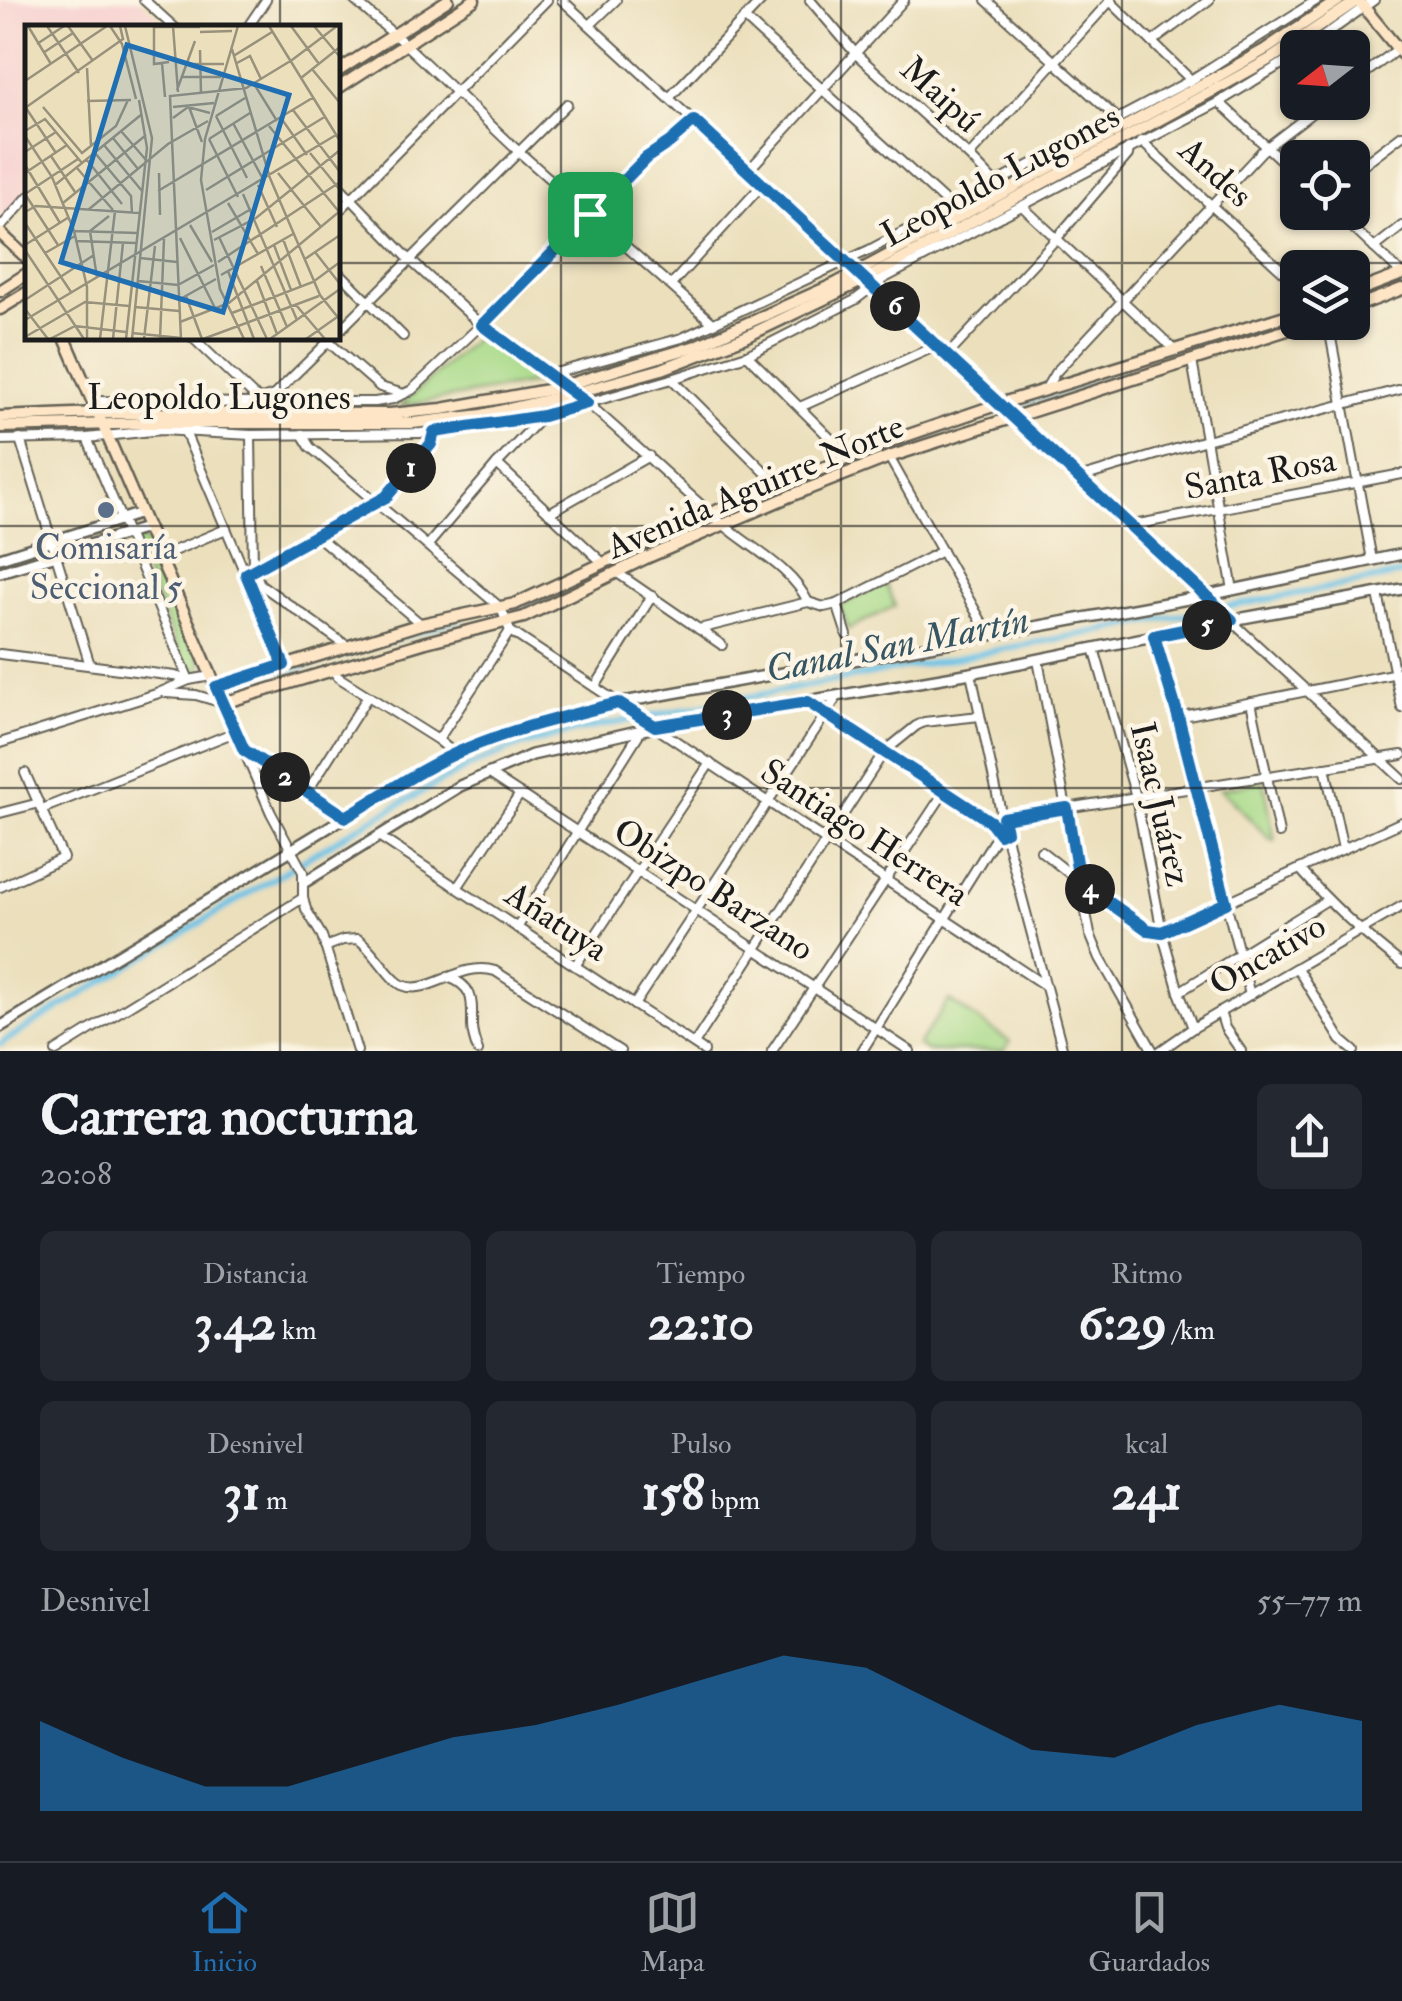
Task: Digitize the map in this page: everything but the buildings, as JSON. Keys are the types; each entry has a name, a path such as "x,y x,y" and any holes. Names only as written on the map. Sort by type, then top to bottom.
{"main road":[{"path":"340,70 448,0"},
{"path":"340,87 474,0"},
{"name":"Leopoldo Lugones","path":"0,417 102,424 253,404 345,415 417,412 564,386 696,346 866,279 1266,49 1338,0"},
{"path":"1366,2 1400,52"},
{"name":"Leopoldo Lugones","path":"0,428 412,423 482,414 662,370 704,355 866,279 1242,75 1366,2"},
{"path":"0,231 25,256"},
{"path":"1370,286 1402,274"},
{"path":"0,290 25,275"},
{"path":"1370,301 1402,289"},
{"path":"0,309 25,294"},
{"name":"Avenida Aguirre Norte","path":"213,682 421,624 500,608 717,519 1005,411 1045,390 1280,318"},
{"name":"Avenida Aguirre Norte","path":"223,703 426,642 508,627 778,485 849,457 1192,361 1280,332"},
{"path":"66,340 223,703"}],"street":[{"path":"144,0 173,25"},
{"path":"154,9 162,0"},
{"path":"249,25 266,0"},
{"path":"354,0 714,324"},
{"path":"340,210 547,0"},
{"path":"562,0 1402,779"},
{"path":"590,24 616,0"},
{"path":"669,98 762,0"},
{"name":"Maipú","path":"810,0 856,54 996,184"},
{"path":"748,171 904,0"},
{"path":"986,0 1118,119"},
{"path":"969,156 1110,0 1191,80"},
{"path":"1152,42 1208,0"},
{"path":"548,375 665,344 912,229 1191,80 1317,0"},
{"path":"1330,30 1366,2"},
{"path":"744,18 951,207"},
{"path":"1370,71 1400,52"},
{"path":"0,440 87,438 102,424 251,435 434,432 543,416 672,380 747,354 855,300 866,279 1022,206 1219,102 1280,65"},
{"path":"1219,102 1280,159"},
{"path":"340,330 566,104"},
{"path":"1045,390 1055,373 1267,147 1302,120"},
{"path":"268,398 275,402 375,402 394,399 412,390 482,325 646,158 694,121"},
{"path":"1370,159 1402,135"},
{"name":"Andes","path":"1141,141 1280,268"},
{"path":"948,356 1128,156 1129,148"},
{"path":"671,285 762,184"},
{"path":"340,186 410,260 482,325 587,403 717,519 798,582 808,602"},
{"path":"0,231 25,202"},
{"path":"1022,206 1176,351"},
{"path":"1374,248 1402,226"},
{"path":"1355,230 1402,274"},
{"path":"340,274 403,336"},
{"path":"195,340 253,404"},
{"path":"92,401 253,404 274,396 327,340"},
{"path":"329,340 380,388 404,394"},
{"path":"1331,340 1372,560"},
{"path":"800,407 936,346"},
{"path":"747,354 849,457"},
{"path":"1192,361 1233,590"},
{"path":"672,380 778,485"},
{"path":"1079,478 1402,389"},
{"path":"428,545 543,416"},
{"path":"185,432 226,529 250,572 284,665"},
{"path":"250,572 386,497 431,444 434,432"},
{"path":"302,433 310,447 500,608 508,627 438,740"},
{"path":"251,435 250,572 260,584 347,646"},
{"path":"87,438 188,680"},
{"path":"20,439 90,666"},
{"path":"549,513 649,456"},
{"path":"889,457 989,635"},
{"path":"497,464 603,564"},
{"name":"Santa Rosa","path":"1128,526 1402,474"},
{"path":"0,558 141,513"},
{"path":"0,572 146,528"},
{"path":"159,557 226,529"},
{"path":"316,535 421,624"},
{"path":"698,629 808,602 824,608 942,551"},
{"path":"0,1028 294,853 421,771 521,729 618,703 1208,599 1233,590 1402,554"},
{"path":"616,572 722,645"},
{"path":"304,877 380,837 426,806 532,755 655,726 972,673 1402,590"},
{"path":"1378,594 1398,673 1402,708"},
{"path":"595,687 652,596"},
{"path":"836,604 847,635"},
{"name":"Santiago Herrera","path":"508,627 1044,984"},
{"path":"1154,636 1250,995"},
{"name":"Isaac Juárez","path":"1094,648 1136,797 1162,932 1192,1028"},
{"path":"0,654 213,682"},
{"path":"1038,660 1090,934 1100,958 1156,1051"},
{"path":"332,669 455,754"},
{"path":"972,673 1003,832 1062,1051"},
{"path":"1178,716 1398,673"},
{"path":"0,743 156,694 188,680"},
{"path":"156,694 174,692 223,703 304,877 306,908 325,947 357,1051"},
{"path":"307,792 368,696"},
{"path":"634,1005 837,697"},
{"path":"808,702 1003,832"},
{"path":"1251,702 1279,832"},
{"path":"694,1044 884,752 924,722 980,716"},
{"path":"517,928 642,730"},
{"path":"0,813 40,806 235,732"},
{"path":"244,750 346,817"},
{"path":"1003,818 1402,754"},
{"path":"575,966 710,762"},
{"path":"1325,767 1343,849"},
{"path":"0,887 63,858 25,773"},
{"name":"Obizpo Barzano","path":"488,773 910,1051"},
{"path":"772,1051 946,791"},
{"path":"457,888 520,794"},
{"path":"1040,850 1148,930 1162,932 1402,822"},
{"path":"862,1051 1003,832"},
{"name":"Añatuya","path":"380,837 704,1051"},
{"path":"1300,869 1360,932 1402,964"},
{"path":"56,1051 303,898"},
{"path":"1179,992 1327,900"},
{"name":"Oncativo","path":"1156,1051 1402,906"},
{"path":"325,947 358,939 397,983 408,988 478,968 495,971 620,1051"},
{"path":"1297,968 1341,1040 1354,1051"},
{"path":"448,976 460,982 473,1003 472,1023 478,1051"},
{"path":"1220,1012 1225,1028 1241,1051"}],"shaded area":[{"path":"0,0 139,0 169,25 25,25 25,193 0,222"}],"green space":[{"path":"479,335 546,381 400,406"},
{"path":"131,538 143,540 152,548 202,663 198,674 187,671"},
{"path":"885,583 895,606 848,629 840,606"},
{"path":"1264,781 1275,841 1220,789"},
{"path":"949,1000 1010,1042 1004,1051 926,1051 918,1045"}],"waterway":[{"path":"1370,295 1402,282"},
{"path":"1007,410 1280,326"},
{"path":"722,517 902,443 999,412"},
{"path":"510,611 523,609 714,521"},
{"name":"Canal San Martín","path":"0,1044 353,830 467,767 516,747 574,731 712,704 1402,574"},
{"path":"234,690 462,620"}],"place":[{"name":"Comisaría Seccional 5","path":"106,510"}],"route":[{"path":"694,121 1232,620 1154,636 1226,903 1162,932 1148,930 1079,881 1067,808 1003,818 1006,831 1000,834 991,822 946,791 808,702 655,726 618,703 504,734 465,749 346,817 244,750 216,687 284,665 246,574 386,497 431,444 434,432 543,416 587,403 482,325 590,214 646,158 694,121"}]}
